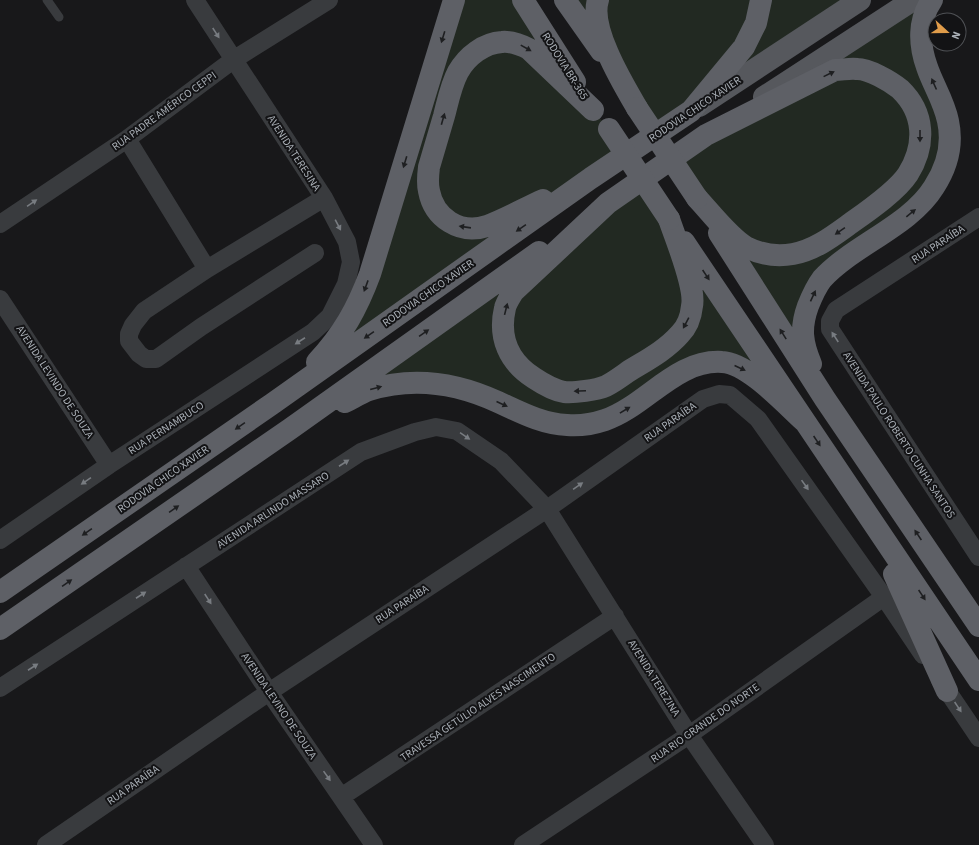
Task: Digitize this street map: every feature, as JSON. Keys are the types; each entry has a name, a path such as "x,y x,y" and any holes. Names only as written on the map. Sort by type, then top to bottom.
{"highway":[{"path":"272,404 316,363 334,343 349,321 361,298 370,274 454,0"},
{"name":"RODOVIA BR-365","path":"523,0 593,110 609,129 804,421"},
{"path":"565,0 624,85 824,399 979,626"},
{"path":"598,0 599,28 604,44 624,85"},
{"path":"691,111 744,46 756,23 761,0"},
{"path":"824,399 804,348 803,329 806,312 812,294 821,280 836,266 910,214 923,202 934,188 943,171 948,155 950,138 948,121 943,103 927,68 922,49 921,32 923,18 932,0"},
{"path":"591,178 486,226 473,228 461,228 450,223 439,214 433,204 429,191 428,180 429,166 458,72 466,60 477,51 490,44 503,41 517,44 529,49 593,110"},
{"path":"0,629 290,429 706,135 836,70 858,68 876,75 894,85 909,98 917,113 920,127 920,144 916,158 908,175 894,190 864,214 809,250 777,256 761,253 745,246 732,236 697,198"},
{"name":"RODOVIA CHICO XAVIER","path":"0,592 272,404 591,178 691,111"},
{"path":"608,203 513,292 505,308 503,325 505,344 514,362 528,375 545,385 565,392 586,391 605,386 656,355 681,333 689,319 693,305 692,290 669,219"},
{"path":"290,429 368,390 389,385 414,383 442,384 467,390 547,423 585,425 606,420 623,411 694,365 710,362 724,362 738,366 752,374 804,421 979,680"},
{"path":"868,516 947,691"},
{"path":"937,564 979,612"},
{"path":"0,638 40,601"}],"main road":[{"name":"RODOVIA CHICO XAVIER","path":"691,111 860,0"},
{"path":"706,135 914,0"}],"street":[{"name":"AVENIDA TERESINA","path":"195,0 324,198 347,242 351,262 346,284 330,316"},
{"name":"RUA PADRE AMÉRICO CEPPI","path":"0,224 127,139 233,60 329,0"},
{"path":"127,139 207,269"},
{"path":"315,253 201,327 156,359 146,359 139,354 129,341 129,334 133,325 144,311 207,269 324,198"},
{"name":"RUA PARAÍBA","path":"836,310 979,217"},
{"name":"AVENIDA LEVINDO DE SOUZA","path":"0,298 109,465"},
{"name":"AVENIDA PAULO ROBERTO CUNHA SANTOS","path":"836,310 830,321 830,328 973,536 979,558"},
{"name":"RUA PERNAMBUCO","path":"0,540 109,465 313,332 330,316"},
{"name":"RUA PARAÍBA","path":"46,845 269,692 547,509 703,399 719,394 730,395 758,419 884,597 979,738"},
{"name":"AVENIDA ARLINDO MASSARO","path":"0,688 361,452 415,432 436,427 457,431 501,461 547,509"},
{"name":"AVENIDA TEREZINA","path":"547,509 689,735 765,845"},
{"name":"AVENIDA LEVINO DE SOUZA","path":"186,566 269,692 374,845"},
{"name":"RUA RIO GRANDE DO NORTE","path":"522,845 689,735 884,597"},
{"name":"TRAVESSA GETÚLIO ALVES NASCIMENTO","path":"341,797 615,616"}],"lane":[{"path":"47,0 59,17"}],"shaded area":[{"path":"454,0 523,0 593,110 609,129 625,153 316,363 349,321"},
{"path":"565,0 860,0 654,133"},
{"path":"913,0 929,3 930,12 927,12 927,52 932,52 943,171 821,280 804,348 671,158"},
{"path":"644,181 804,421 724,362 585,425 490,398 389,385 290,429"}]}
